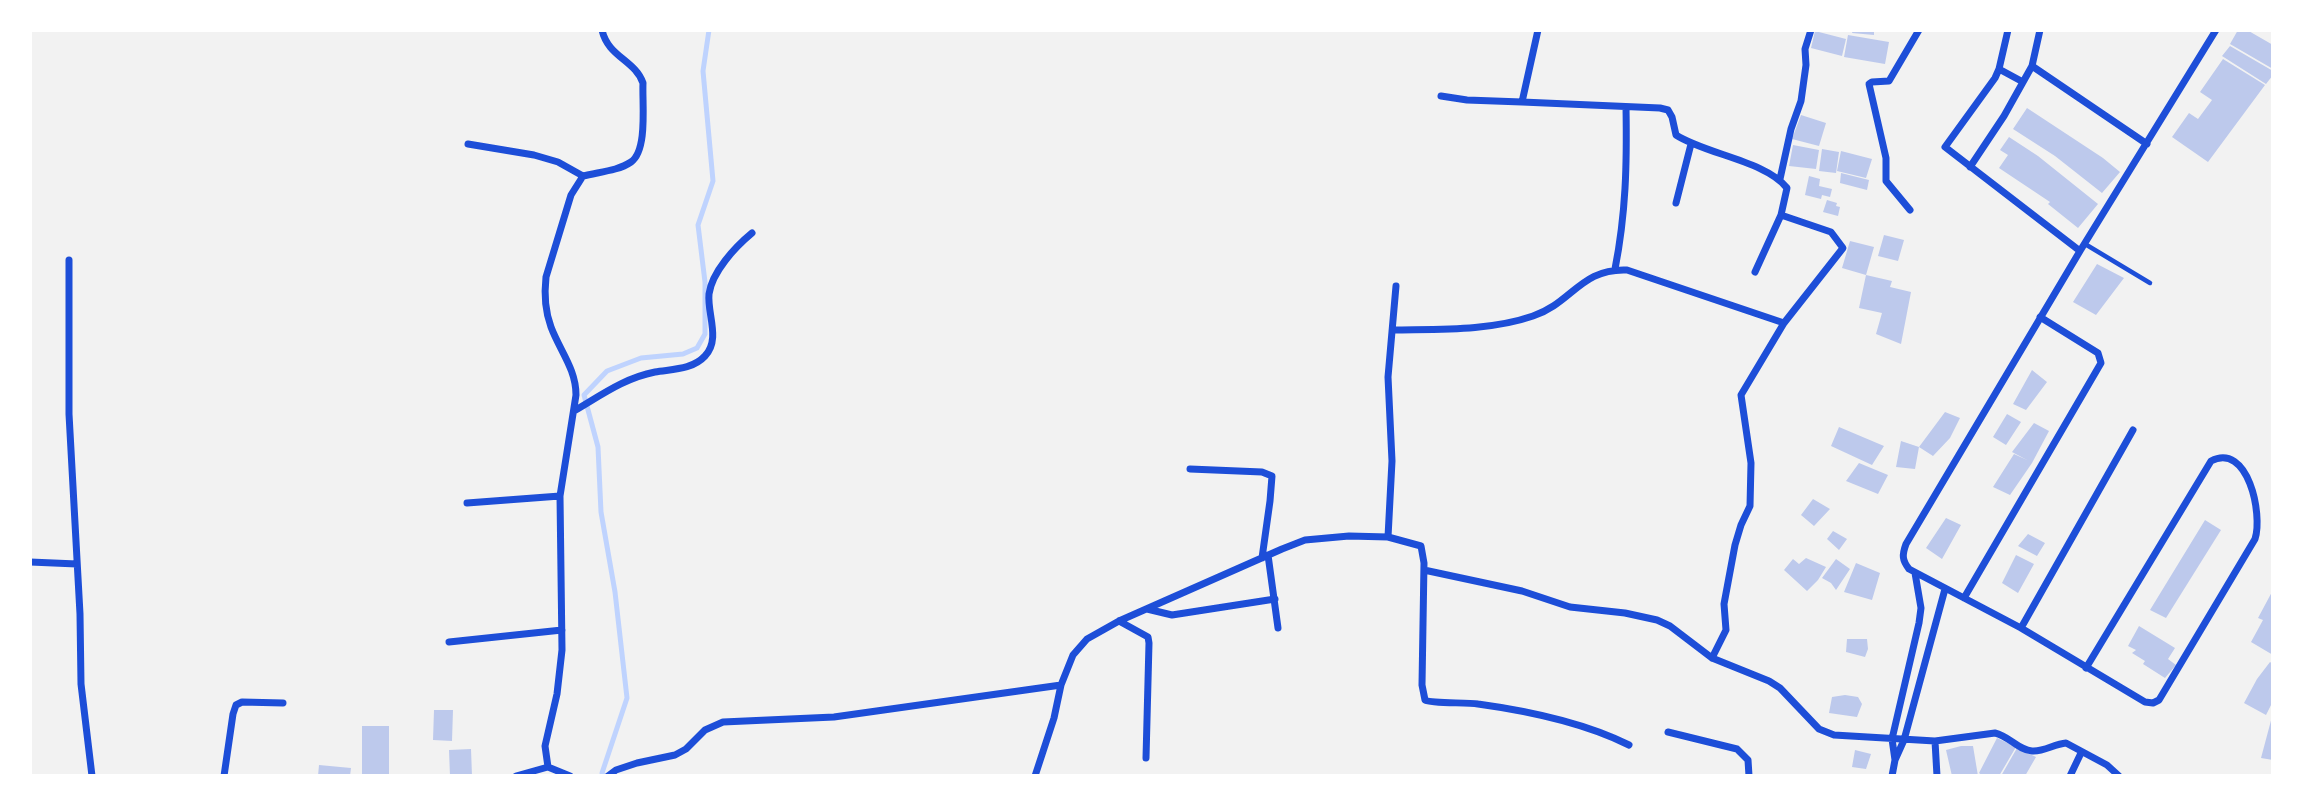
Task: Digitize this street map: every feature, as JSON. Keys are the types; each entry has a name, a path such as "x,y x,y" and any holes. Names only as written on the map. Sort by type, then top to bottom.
{"street":[{"path":"468,144 534,155 558,162 583,176 632,162 641,148 643,83 640,74 608,46 602,30"},
{"path":"1522,102 1538,30"},
{"path":"1780,179 1791,129 1801,101 1806,65 1805,49 1811,30"},
{"path":"1910,210 1886,181 1886,158 1870,85 1872,82 1889,81 1919,30"},
{"path":"2008,30 1995,78 1945,147 2083,248"},
{"path":"1970,167 2032,66 2040,30"},
{"path":"2087,668 2207,466 2223,458 2235,463 2247,477 2257,504 2259,522 2256,539 2159,700 2153,703 2145,702 2087,668 2021,628 1909,569 1903,554 1906,544 2040,317 2216,30"},
{"path":"2032,66 2147,144"},
{"path":"1999,69 2023,82"},
{"path":"1441,96 1467,100 1668,110 1676,135 1691,144 1723,154 1780,179 1787,188 1781,215 1755,272"},
{"path":"1615,269 1626,188 1626,107"},
{"path":"1676,203 1691,144"},
{"path":"548,767 545,746 557,694 562,631 560,496 577,410 573,371 551,328 545,304 545,289 564,214 571,195 583,176"},
{"path":"1712,658 1726,631 1724,604 1735,545 1750,506 1751,463 1741,395 1784,323 1843,248 1831,232 1781,215"},
{"path":"577,410 625,380 685,367 697,363 705,356 712,347 710,291 728,256 752,233"},
{"path":"69,260 69,414 81,684 92,776"},
{"path":"1394,330 1479,326 1531,317 1549,311 1598,273 1615,269 1628,270 1784,323"},
{"path":"1388,537 1392,461 1388,377 1396,286"},
{"path":"1964,598 2101,363 2098,354 2040,317"},
{"path":"2021,628 2133,430"},
{"path":"1190,469 1262,472 1272,476 1265,557 1275,599 1278,628"},
{"path":"467,503 560,496"},
{"path":"1035,776 1054,718 1061,685 1079,646 1119,621 1265,557 1305,540 1330,537 1388,537 1421,546 1424,570 1422,685 1425,700 1429,703 1450,701 1525,712 1602,732 1629,745"},
{"path":"30,562 77,564"},
{"path":"1424,570 1522,591 1570,607 1625,613 1657,620 1670,626 1712,658 1780,688 1825,733 1935,741 1995,733 2028,751 2043,750 2066,743 2106,765 2119,776"},
{"path":"1895,760 1892,739 1921,608 1916,573"},
{"path":"1892,776 1895,760 1905,740 1945,589"},
{"path":"1147,609 1172,615 1275,599"},
{"path":"1119,621 1148,637 1146,758"},
{"path":"449,642 562,631"},
{"path":"608,776 637,763 675,755 686,749 705,730 723,722 823,718 1061,685"},
{"path":"224,776 236,705 242,702 283,703"},
{"path":"1668,732 1737,749 1748,760 1749,776"},
{"path":"1935,741 1937,776"},
{"path":"2070,776 2081,753"},
{"path":"516,776 548,767 570,776"}],"lane":[{"path":"2083,248 2150,283"}],"building":[{"path":"1853,30 1874,30 1874,35 1852,33"},
{"path":"2238,30 2247,30 2273,45 2273,69 2230,44"},
{"path":"1815,31 1846,39 1842,56 1811,48"},
{"path":"1848,35 1889,42 1885,64 1844,57"},
{"path":"2230,46 2273,71 2266,84 2222,56"},
{"path":"2223,59 2265,85 2208,162 2172,137 2189,113 2198,119 2212,100 2200,92"},
{"path":"2027,108 2120,172 2102,193 2055,156 2013,129"},
{"path":"1801,115 1826,123 1819,146 1792,139"},
{"path":"2009,137 2038,156 2098,204 2078,228 2048,204 2050,202 1999,168 2008,155 2000,150"},
{"path":"1793,145 1819,150 1816,169 1789,166"},
{"path":"1822,149 1839,152 1836,173 1819,171"},
{"path":"1841,151 1872,159 1866,178 1837,171"},
{"path":"1841,173 1869,180 1867,190 1840,183"},
{"path":"1809,176 1820,179 1819,186 1832,189 1830,197 1822,195 1821,199 1805,195"},
{"path":"1827,200 1840,207 1838,216 1823,212"},
{"path":"1884,235 1904,240 1898,261 1878,256"},
{"path":"1850,241 1874,247 1866,275 1842,268"},
{"path":"2097,264 2124,278 2096,315 2073,302"},
{"path":"1866,275 1892,281 1890,287 1911,292 1901,344 1876,334 1882,313 1859,308"},
{"path":"2032,370 2047,382 2026,410 2013,404"},
{"path":"1945,412 1960,418 1950,438 1933,456 1919,447"},
{"path":"2007,414 2021,422 2006,445 1993,437"},
{"path":"2034,423 2049,431 2032,463 2010,495 1993,487 2014,454 2027,460 2012,452"},
{"path":"1839,427 1884,446 1872,465 1831,446"},
{"path":"1901,441 1919,447 1915,469 1896,467"},
{"path":"1859,463 1888,475 1878,494 1846,481"},
{"path":"1813,499 1830,509 1814,526 1801,515"},
{"path":"1946,518 1961,525 1942,559 1926,548"},
{"path":"2205,520 2221,530 2166,618 2150,610"},
{"path":"1833,531 1847,539 1839,550 1827,539"},
{"path":"2028,534 2045,543 2037,556 2018,546"},
{"path":"2016,555 2034,564 2018,593 2002,583"},
{"path":"1806,558 1826,567 1807,591 1784,570 1793,559 1799,564"},
{"path":"1836,559 1850,569 1836,590 1822,578"},
{"path":"1856,563 1880,573 1872,600 1844,592"},
{"path":"2273,590 2273,655 2251,642 2263,620 2258,618"},
{"path":"2139,626 2175,648 2168,659 2176,665 2165,678 2143,664 2145,661 2132,653 2136,650 2128,646"},
{"path":"1847,639 1867,639 1865,657 1846,652"},
{"path":"2270,662 2273,664 2273,701 2266,715 2244,703"},
{"path":"1832,697 1858,697 1862,704 1857,717 1829,713"},
{"path":"434,710 453,710 452,741 433,740"},
{"path":"2273,713 2273,760 2261,758"},
{"path":"362,726 389,726 389,776 362,776"},
{"path":"1997,738 2016,747 1999,776 1983,776 1979,773"},
{"path":"1973,746 1978,776 1952,776 1946,750"},
{"path":"2017,748 2036,757 2025,776 2001,776"},
{"path":"471,749 472,776 450,776 449,750"},
{"path":"1855,750 1871,754 1866,769 1852,767"},
{"path":"319,765 351,768 350,776 318,776"}],"waterway":[{"path":"604,776 602,773 627,698 615,592 601,512 598,447 584,395 607,371 641,358 683,354 697,348 705,334 705,282 698,225 713,181 703,71 709,30"}]}
